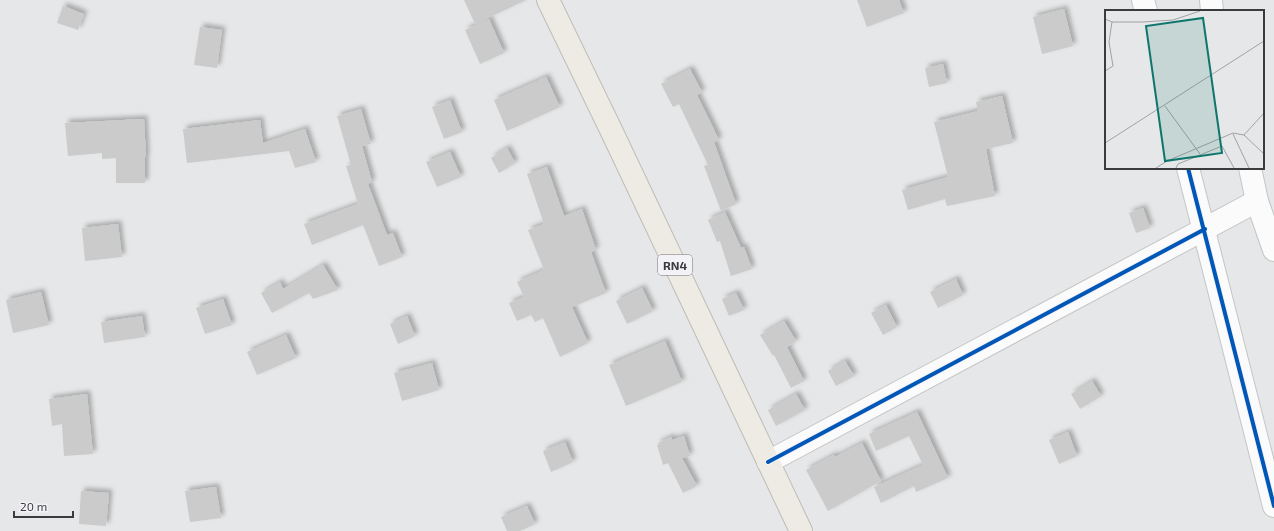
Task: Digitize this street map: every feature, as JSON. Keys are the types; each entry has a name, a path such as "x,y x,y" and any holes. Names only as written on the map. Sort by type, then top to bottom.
{"highway":[{"name":"RN4","path":"548,0 801,531"}],"street":[{"path":"1143,0 1146,10"},
{"path":"1211,0 1212,10"},
{"path":"1188,169 1205,229 1274,506"},
{"path":"1250,169 1257,201 1274,250"},
{"path":"768,462 1257,201"}],"building":[{"path":"464,0 526,0 475,24"},
{"path":"857,0 899,0 904,13 867,27"},
{"path":"63,6 84,14 78,30 57,23"},
{"path":"1064,9 1073,46 1042,54 1033,17"},
{"path":"489,19 504,53 480,64 465,30"},
{"path":"200,27 222,30 217,68 194,65"},
{"path":"943,64 947,83 929,87 925,68"},
{"path":"690,69 702,92 697,95 719,140 714,142 736,204 721,211 704,166 708,165 679,104 673,107 661,84"},
{"path":"546,77 560,107 507,131 494,100"},
{"path":"1002,96 1013,143 986,149 995,196 947,206 945,199 908,210 902,190 948,177 934,122 978,111 976,102"},
{"path":"450,100 462,132 444,139 432,107"},
{"path":"361,109 371,144 362,146 372,182 368,184 387,235 393,233 402,257 379,266 363,225 312,245 304,224 358,204 346,166 351,165 337,116"},
{"path":"144,119 146,157 145,183 116,183 116,158 102,159 102,153 68,156 65,123"},
{"path":"260,120 263,143 305,129 316,162 295,168 289,151 187,163 183,129"},
{"path":"507,148 515,163 499,173 491,158"},
{"path":"450,152 461,177 437,187 426,162"},
{"path":"547,167 564,216 582,209 596,250 591,252 606,293 572,307 588,343 560,357 543,318 535,322 531,315 517,321 509,303 524,297 517,282 544,270 528,230 544,224 527,174"},
{"path":"1143,208 1150,228 1136,233 1129,213"},
{"path":"725,212 741,248 744,247 752,269 731,276 720,241 717,242 708,220"},
{"path":"118,224 122,257 85,261 82,228"},
{"path":"323,265 338,290 313,299 309,293 272,313 261,293 280,282 283,289"},
{"path":"956,279 963,295 938,308 930,292"},
{"path":"642,288 653,311 627,324 616,301"},
{"path":"41,292 49,325 13,333 6,300"},
{"path":"736,293 744,310 729,316 722,299"},
{"path":"223,299 232,325 205,334 196,308"},
{"path":"886,305 897,327 883,335 871,313"},
{"path":"142,316 145,337 104,343 101,322"},
{"path":"407,316 415,336 398,344 390,324"},
{"path":"784,321 796,341 787,347 804,381 791,388 774,355 773,356 760,335"},
{"path":"286,335 296,358 257,375 247,352"},
{"path":"665,341 682,382 626,406 609,365"},
{"path":"845,361 854,376 836,386 828,371"},
{"path":"432,363 439,390 402,401 394,373"},
{"path":"1092,381 1101,396 1080,409 1071,394"},
{"path":"87,394 93,454 64,456 62,424 52,426 49,399"},
{"path":"796,394 805,410 776,426 768,410"},
{"path":"917,412 948,478 916,492 914,486 881,503 874,487 923,465 909,436 876,451 869,434"},
{"path":"1068,432 1077,456 1059,464 1049,440"},
{"path":"684,436 690,456 682,458 697,486 683,493 668,463 663,465 657,445 659,445 658,443 671,437 672,440"},
{"path":"565,442 573,462 551,472 543,451"},
{"path":"862,443 881,481 828,511 806,470 834,455 835,457"},
{"path":"216,487 221,518 190,522 185,491"},
{"path":"81,491 109,493 106,526 79,524"},
{"path":"527,506 535,524 520,531 507,531 501,517"}],"cycle path":[{"path":"1188,169 1274,506"},
{"path":"768,462 1205,229"}]}
